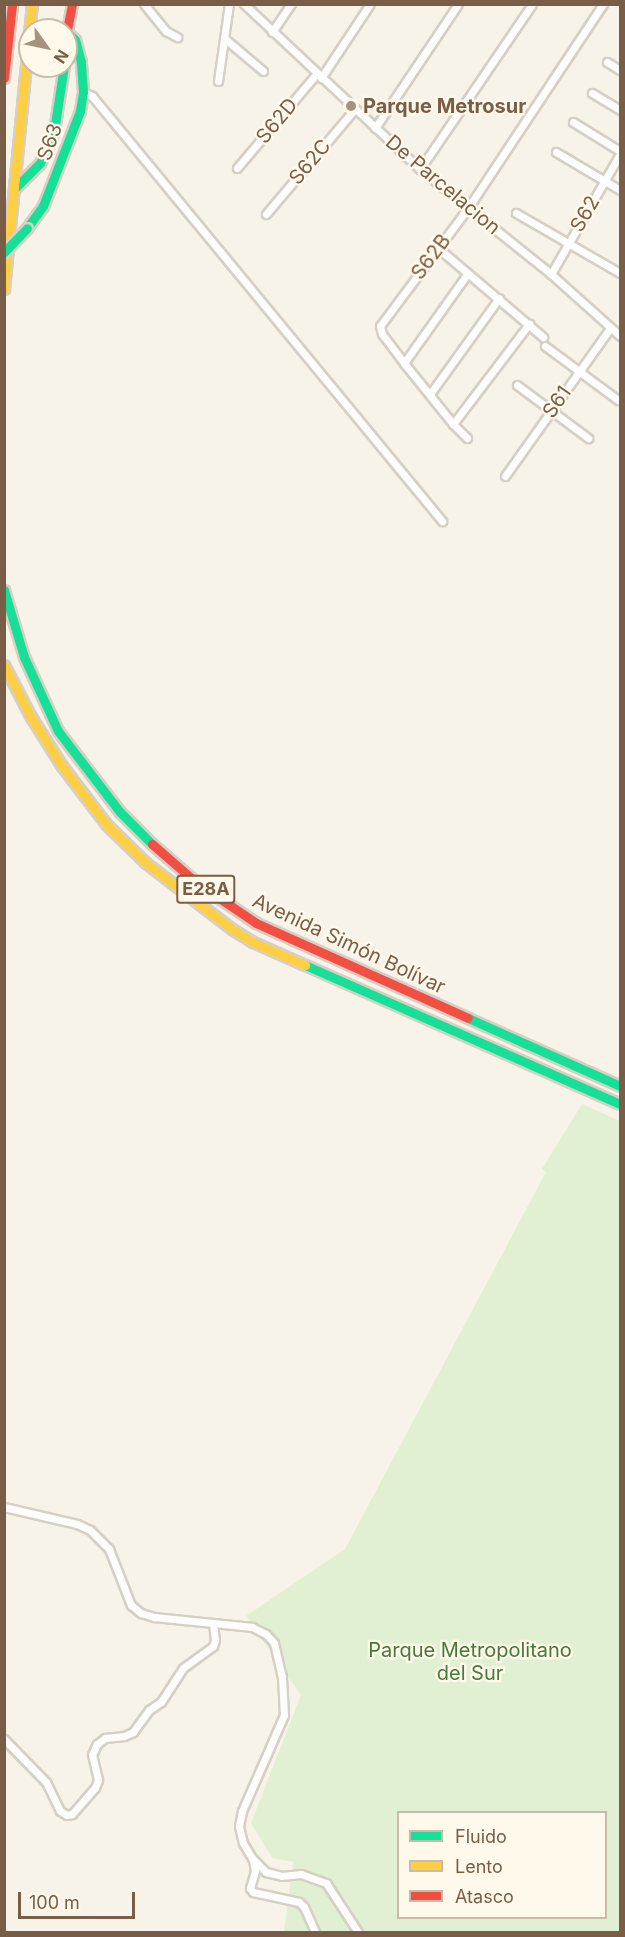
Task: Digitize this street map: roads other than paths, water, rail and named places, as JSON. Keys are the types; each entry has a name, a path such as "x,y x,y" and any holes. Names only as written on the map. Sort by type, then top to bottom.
{"main road":[{"path":"4,78 12,4"},
{"path":"4,289 16,187 32,4"},
{"name":"S63","path":"4,252 27,228 43,206 56,177 80,111 83,92 78,51"},
{"name":"S63","path":"16,187 40,163 54,131 62,78"},
{"name":"Avenida Simón Bolívar","path":"4,590 24,657 58,731 120,812 176,866 256,922 621,1086"},
{"name":"Avenida Simón Bolívar","path":"4,665 31,717 62,766 106,824 146,863 209,912 253,942 621,1104"},
{"path":"530,1065 537,1050"}],"street":[{"path":"144,4 166,32 177,37"},
{"path":"218,81 229,4"},
{"name":"De Parcelacion","path":"244,4 354,110 420,169 551,274 621,336"},
{"path":"272,32 291,4"},
{"name":"S62D","path":"237,168 319,75 370,4"},
{"path":"375,129 458,4"},
{"path":"420,169 532,4"},
{"name":"S62B","path":"404,363 380,329 383,322 468,207 603,4"},
{"path":"224,39 263,71"},
{"path":"607,62 621,70"},
{"path":"83,92 92,96 442,521"},
{"path":"592,93 621,110"},
{"name":"S62C","path":"266,214 354,110"},
{"path":"573,122 621,153"},
{"path":"556,152 621,190"},
{"name":"S62","path":"551,274 621,153"},
{"path":"516,213 569,241 621,273"},
{"path":"438,248 543,337"},
{"path":"467,438 404,363 468,273"},
{"path":"430,394 499,298"},
{"path":"453,424 529,324"},
{"name":"S61","path":"505,476 610,328"},
{"path":"545,346 618,400"},
{"path":"517,385 588,438"},
{"path":"4,1507 67,1521 90,1530 109,1549 131,1605 141,1613 154,1617 252,1627 266,1634 274,1643 282,1677 284,1715 242,1811 241,1834 255,1871 250,1888 253,1892 299,1902 304,1907 315,1932"},
{"path":"4,1739 46,1782 60,1811 72,1814 95,1788 98,1779 92,1755 97,1744 105,1738 124,1736 133,1731 149,1710 161,1702 183,1668 213,1646 213,1623"},
{"path":"252,1858 266,1872 273,1875 301,1874 326,1883 358,1932"}],"place":[{"name":"Parque Metrosur","path":"351,106"}],"park label":[{"name":"Parque Metropolitano del Sur","path":"470,1662"}]}
